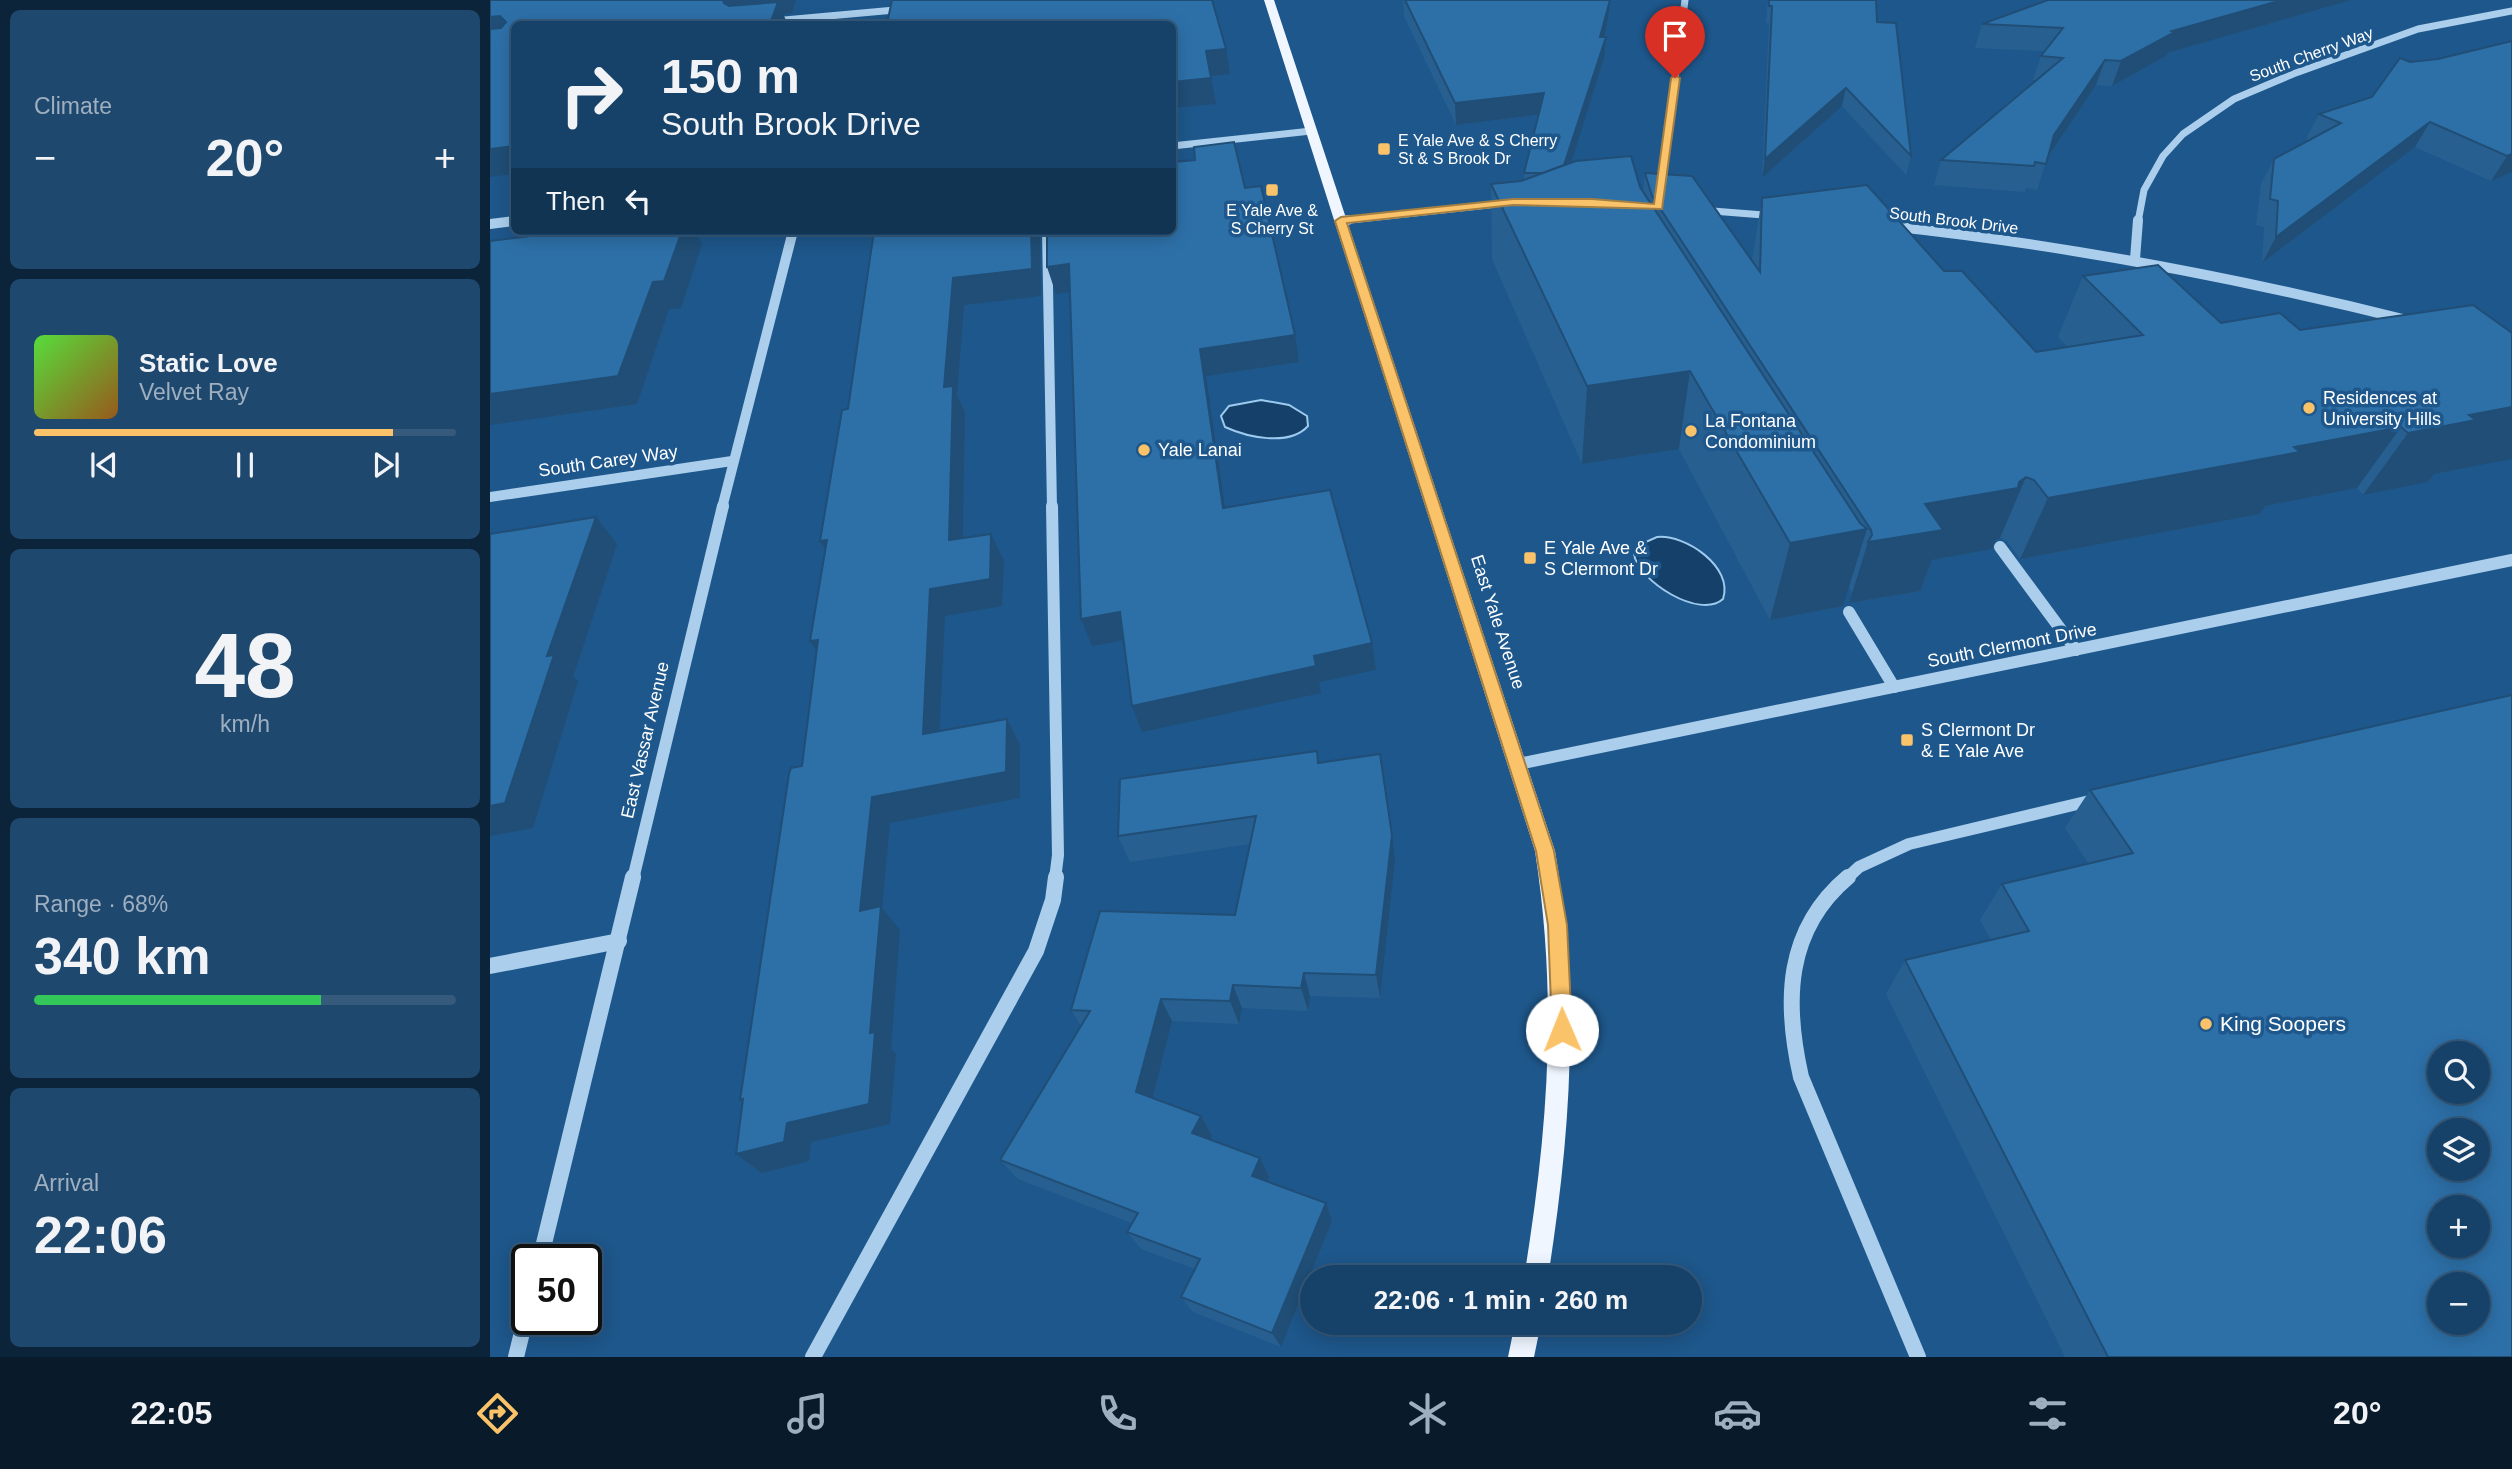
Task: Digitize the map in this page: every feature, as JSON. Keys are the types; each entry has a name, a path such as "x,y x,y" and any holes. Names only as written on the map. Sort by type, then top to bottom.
{"main road":[{"name":"East Yale Avenue","path":"1269,0 1518,764 1547,863 1557,925 1562,981 1559,1120 1538,1265"},
{"path":"1521,1357 1526,1335"}],"street":[{"path":"1660,194 1685,0"},
{"path":"772,21 914,8"},
{"name":"South Cherry Way","path":"2135,259 2140,212 2147,181 2163,155 2189,130 2230,101 2265,83 2428,26 2512,10"},
{"path":"846,21 848,14"},
{"path":"1176,146 1311,131"},
{"path":"1341,221 1521,202"},
{"path":"1685,209 1789,217"},
{"path":"490,224 511,221"},
{"name":"South Brook Drive","path":"1880,225 2135,259 2279,289 2421,323"},
{"name":"East Vassar Avenue","path":"544,1244 619,941 732,461 792,235"},
{"path":"813,1357 1036,951 1053,900 1058,855 1046,235"},
{"name":"South Carey Way","path":"490,496 732,461"},
{"path":"2000,547 2076,650"},
{"name":"South Clermont Drive","path":"1518,764 2512,560"},
{"path":"1849,612 1894,687"},
{"path":"1918,1357 1798,1067 1788,1006 1797,949 1807,925 1838,884 1875,858 1914,843 2111,796"},
{"path":"490,966 619,941"},
{"path":"516,1357 521,1335"}],"water":[{"path":"1261,400 1289,405 1307,416 1308,426 1300,432 1279,438 1256,437 1225,427 1221,416 1229,406"},
{"path":"1657,537 1681,541 1705,555 1721,575 1723,599 1713,604 1700,605 1686,601 1658,586 1646,575 1634,554 1639,545"}],"building":[{"path":"490,0 723,0 729,6 778,2 771,21 511,21 511,146 490,149 490,29 501,28 506,22 500,16 490,17"},
{"path":"892,0 1212,0 1226,49 1206,51 1211,78 1176,82 1176,21 888,21"},
{"path":"1405,0 1610,0 1600,37 1606,37 1564,165 1543,173 1524,173 1544,93 1455,103"},
{"path":"1769,0 1876,0 1877,22 1896,23 1911,156 1846,88 1765,159 1772,6 1769,6"},
{"path":"2048,0 2282,0 2172,31 2175,32 2121,61 2105,60 2054,135 2046,164 2035,162 2034,166 1941,160 2063,58 2041,56 2063,28 1982,24"},
{"path":"2512,41 2512,154 2507,156 2430,122 2276,237 2278,201 2270,199 2274,159 2341,123 2319,114 2372,97 2400,58 2410,62 2438,59"},
{"path":"1234,142 1245,188 1261,186 1295,335 1200,349 1223,508 1330,490 1372,643 1314,656 1316,666 1132,706 1120,612 1081,619 1069,264 1047,267 1047,235 1176,235 1176,162 1195,160 1194,147"},
{"path":"1631,156 1640,187 1860,523 1867,529 1790,543 1690,371 1587,386 1491,184 1521,181 1576,161"},
{"path":"1645,173 1692,176 1760,272 1762,198 1867,185 1944,271 1962,271 2036,352 2143,335 2083,276 2158,265 2221,323 2280,313 2300,330 2473,305 2512,333 2512,407 2469,415 2476,420 2408,433 2401,427 2294,447 2300,452 2048,498 2034,480 2026,477 2019,482 2018,488 1925,504 1943,530 1868,542 1872,535 1871,530 1652,196"},
{"path":"539,235 681,235 664,281 653,282 618,376 490,394 490,241"},
{"path":"873,235 1031,235 1032,269 953,278 944,387 953,386 949,540 991,534 990,579 930,589 923,734 1007,719 1006,772 872,797 860,911 881,906 870,1033 875,1032 869,1104 787,1123 784,1142 736,1154 743,1099 740,1100 789,774 791,768 802,766 818,640 810,641 827,540 820,541 842,410 848,409"},
{"path":"596,517 547,656 554,655 505,803 490,806 490,534"},
{"name":"King Soopers","path":"2512,695 2512,1357 2108,1357 1905,960 2029,931 2002,884 2133,853 2090,790"},
{"path":"1317,751 1318,763 1380,754 1392,835 1376,975 1304,973 1301,988 1233,985 1230,1001 1161,999 1136,1092 1201,1116 1192,1133 1260,1158 1252,1176 1326,1203 1272,1333 1181,1297 1200,1259 1127,1232 1138,1213 1000,1160 1090,1011 1071,1010 1100,911 1235,915 1256,816 1118,836 1120,779"}],"place":[{"name":"E Yale Ave & S Cherry St & S Brook Dr","path":"1384,149"},
{"name":"E Yale Ave & S Cherry St","path":"1272,190"},
{"name":"Residences at University Hills","path":"2309,408"},
{"name":"La Fontana Condominium","path":"1691,431"},
{"name":"Yale Lanai","path":"1144,450"},
{"name":"E Yale Ave & S Clermont Dr","path":"1530,558"},
{"name":"S Clermont Dr & E Yale Ave","path":"1907,740"},
{"name":"King Soopers","path":"2206,1024"}],"route":[{"path":"1562,1030 1562,981 1557,925 1545,851 1492,680 1341,221 1513,202 1659,207 1675,78"}]}
